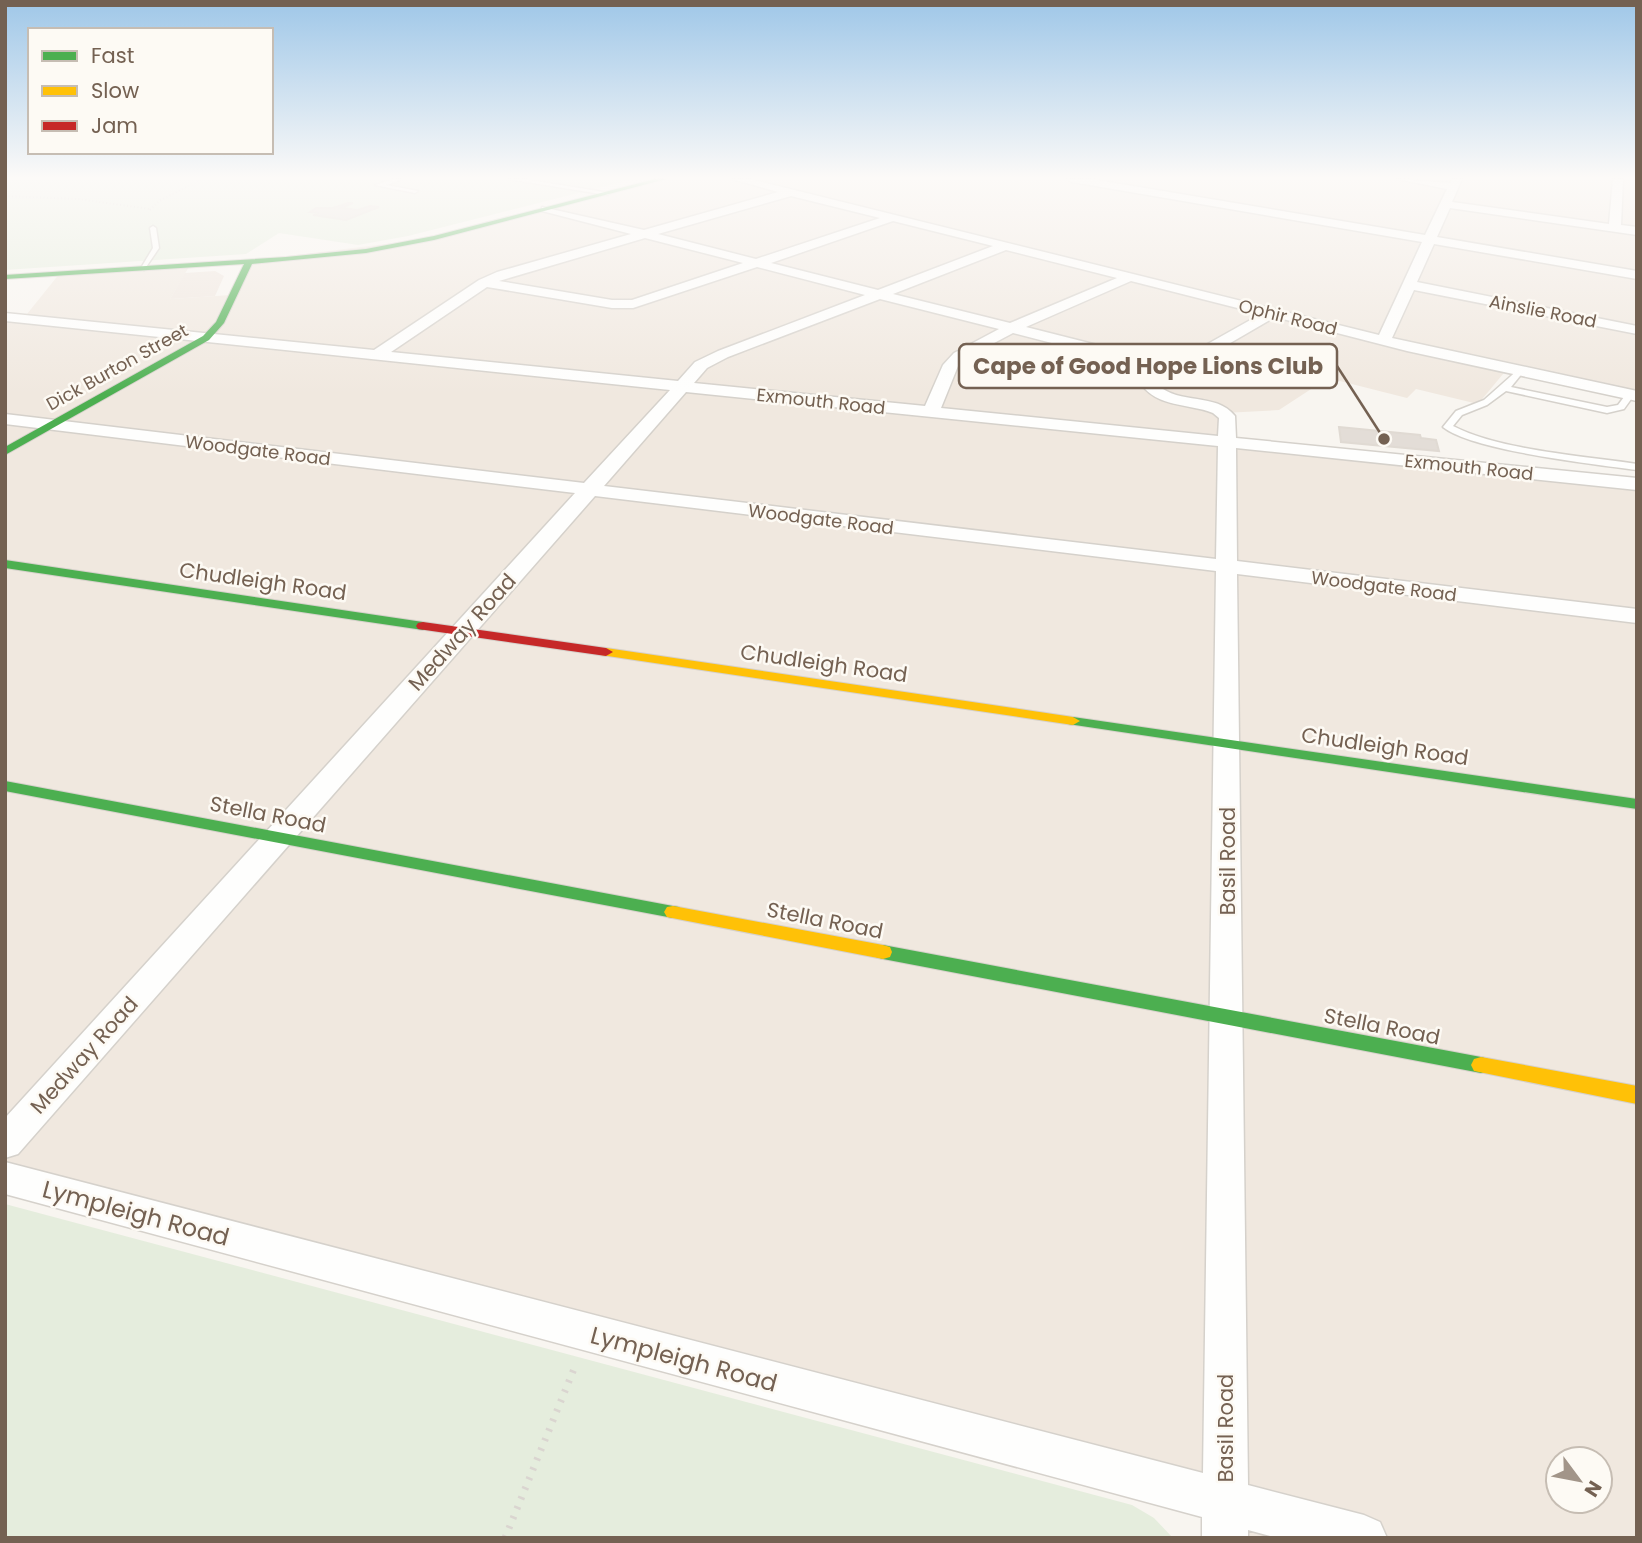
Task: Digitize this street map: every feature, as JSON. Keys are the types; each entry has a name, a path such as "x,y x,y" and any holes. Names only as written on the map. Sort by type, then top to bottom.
{"street":[{"path":"5,277 358,251"},
{"path":"375,356 484,283 583,251"},
{"path":"711,251 1171,369"},
{"path":"484,283 628,304 792,251"},
{"name":"Medway Road","path":"5,1143 701,365 877,293 991,251"},
{"name":"Ophir Road","path":"1025,251 1384,340 1633,396"},
{"path":"1384,340 1425,251"},
{"path":"1499,251 1637,275"},
{"name":"Dick Burton Street","path":"5,452 206,338 220,323 248,261"},
{"path":"931,412 954,360 1012,328 1130,277"},
{"name":"Ainslie Road","path":"1409,285 1637,330"},
{"name":"Basil Road","path":"1225,1519 1229,567 1227,416 1222,410 1162,396 1149,387 1150,382 1171,369 1273,313"},
{"name":"Exmouth Road","path":"5,317 1637,484"},
{"name":"Woodgate Road","path":"5,419 1637,617"},
{"name":"Chudleigh Road","path":"5,564 1637,804"},
{"name":"Stella Road","path":"5,786 1637,1095"},
{"name":"Lympleigh Road","path":"5,1178 589,1334 1225,1519 1364,1538"}],"lane":[{"path":"144,268 154,251"},
{"path":"1520,371 1505,388 1483,405 1464,408 1448,427 1461,434 1517,447 1637,467"},
{"path":"1505,388 1607,410 1621,407 1633,396"}],"path":[{"path":"505,1538 589,1334"}],"shaded area":[{"path":"328,251 1637,251 1637,396 1508,368 1478,404 1416,389 1407,398 1328,378 1279,410 1224,413 1227,441 1637,483 1637,1538 1221,1538 1221,1496 5,1177 5,317 23,319 60,273 190,265 170,299 231,295 247,261"},
{"path":"215,271 224,276 215,296 170,299 185,273"}],"green space":[{"path":"5,251 251,251 246,254 5,270"},
{"path":"5,1204 1132,1505 1154,1518 1173,1538 5,1538"}],"building":[{"path":"1339,427 1420,435 1421,438 1436,440 1439,451 1341,442"}],"traffic: fast":[{"path":"5,277 286,259 366,251"},
{"path":"5,452 206,338 220,323 249,261"},
{"path":"5,564 423,626"},
{"path":"1073,721 1637,804"},
{"path":"5,786 673,912"},
{"path":"883,952 1481,1065"}],"traffic: slow":[{"path":"606,652 1073,721"},
{"path":"673,912 883,952"},
{"path":"1481,1065 1637,1095"}],"traffic: jam":[{"path":"423,626 606,652"}],"place":[{"name":"Cape of Good Hope Lions Club","path":"1384,439"}]}
